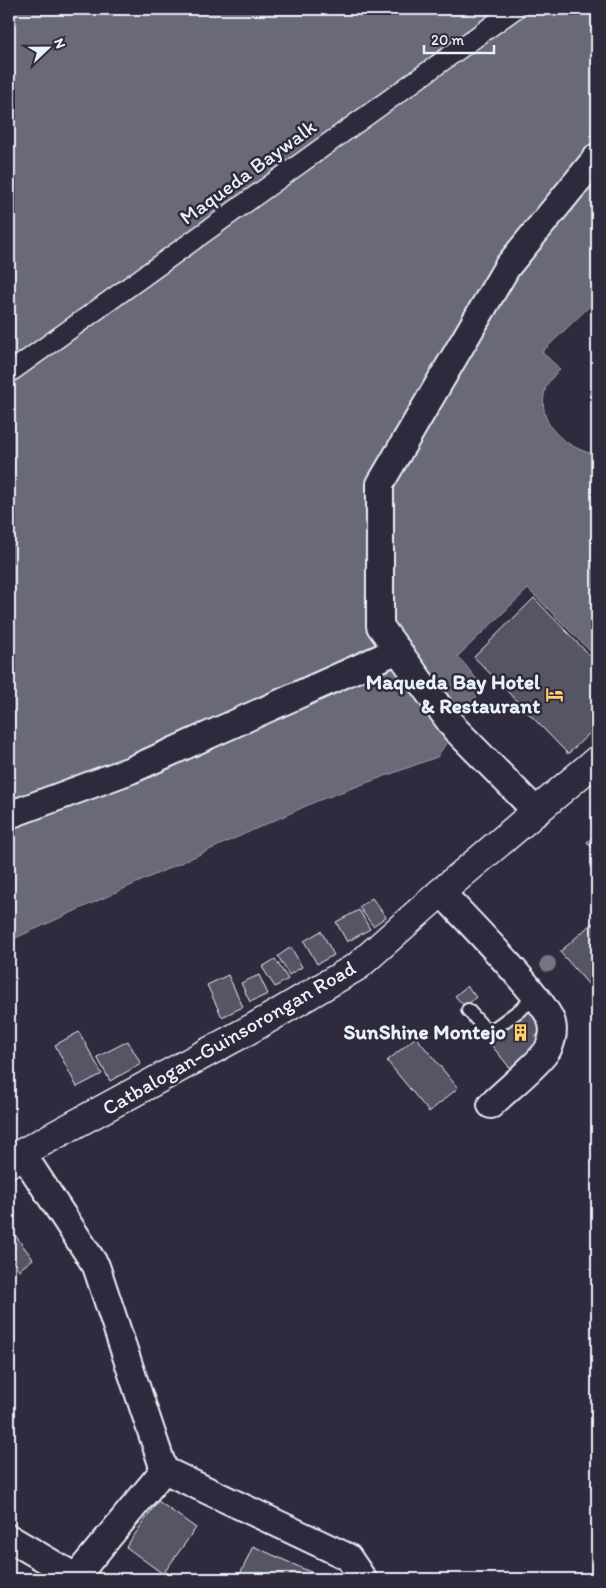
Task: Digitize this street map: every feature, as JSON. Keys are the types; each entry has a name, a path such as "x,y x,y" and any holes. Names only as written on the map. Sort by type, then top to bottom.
{"street":[{"name":"Maqueda Baywalk","path":"9,373 515,9"},
{"path":"537,812 455,729 380,626 380,484 507,267 597,157"},
{"path":"9,815 130,770 398,650"},
{"name":"Catbalogan-Guinsorongan Road","path":"15,1158 256,1026 358,966 440,892 597,760"},
{"path":"440,892 536,998 552,1022 553,1036 548,1050 491,1105"},
{"path":"15,1158 96,1266 164,1470 348,1557 363,1579"},
{"path":"9,1538 76,1579 164,1470"}],"lane":[{"path":"468,1010 485,1029 495,1028 536,998"}],"water":[{"path":"9,9 597,9 597,299 542,352 560,369 546,387 543,400 544,412 548,423 555,432 574,447 597,455 597,658 528,589 458,656 483,687 437,757 317,801 9,941"}],"building":[{"name":"Maqueda Bay Hotel & Restaurant","path":"534,598 597,663 597,726 568,754 474,657"},
{"path":"597,833 597,854 587,842"},
{"path":"372,898 386,917 373,926 359,907"},
{"path":"359,910 370,929 347,942 336,922"},
{"path":"592,923 597,929 597,994 560,952"},
{"path":"321,931 334,955 317,964 304,941"},
{"path":"291,947 302,967 289,975 278,956"},
{"path":"275,959 288,979 275,987 262,967"},
{"path":"228,975 243,1007 222,1017 207,985"},
{"path":"259,975 268,994 250,1002 241,983"},
{"path":"467,986 476,997 465,1007 455,996"},
{"name":"SunShine Montejo","path":"530,1005 547,1026 535,1037 539,1041 510,1068 488,1041"},
{"path":"79,1032 102,1074 77,1087 55,1045"},
{"path":"416,1037 458,1088 429,1112 387,1061"},
{"path":"128,1041 141,1064 110,1081 97,1057"},
{"path":"9,1227 33,1259 19,1270 9,1256"},
{"path":"158,1501 196,1528 163,1574 126,1547"},
{"path":"253,1546 326,1579 238,1579"}],"place":[{"name":"Maqueda Bay Hotel & Restaurant","path":"554,694"},
{"name":"SunShine Montejo","path":"520,1032"}]}
